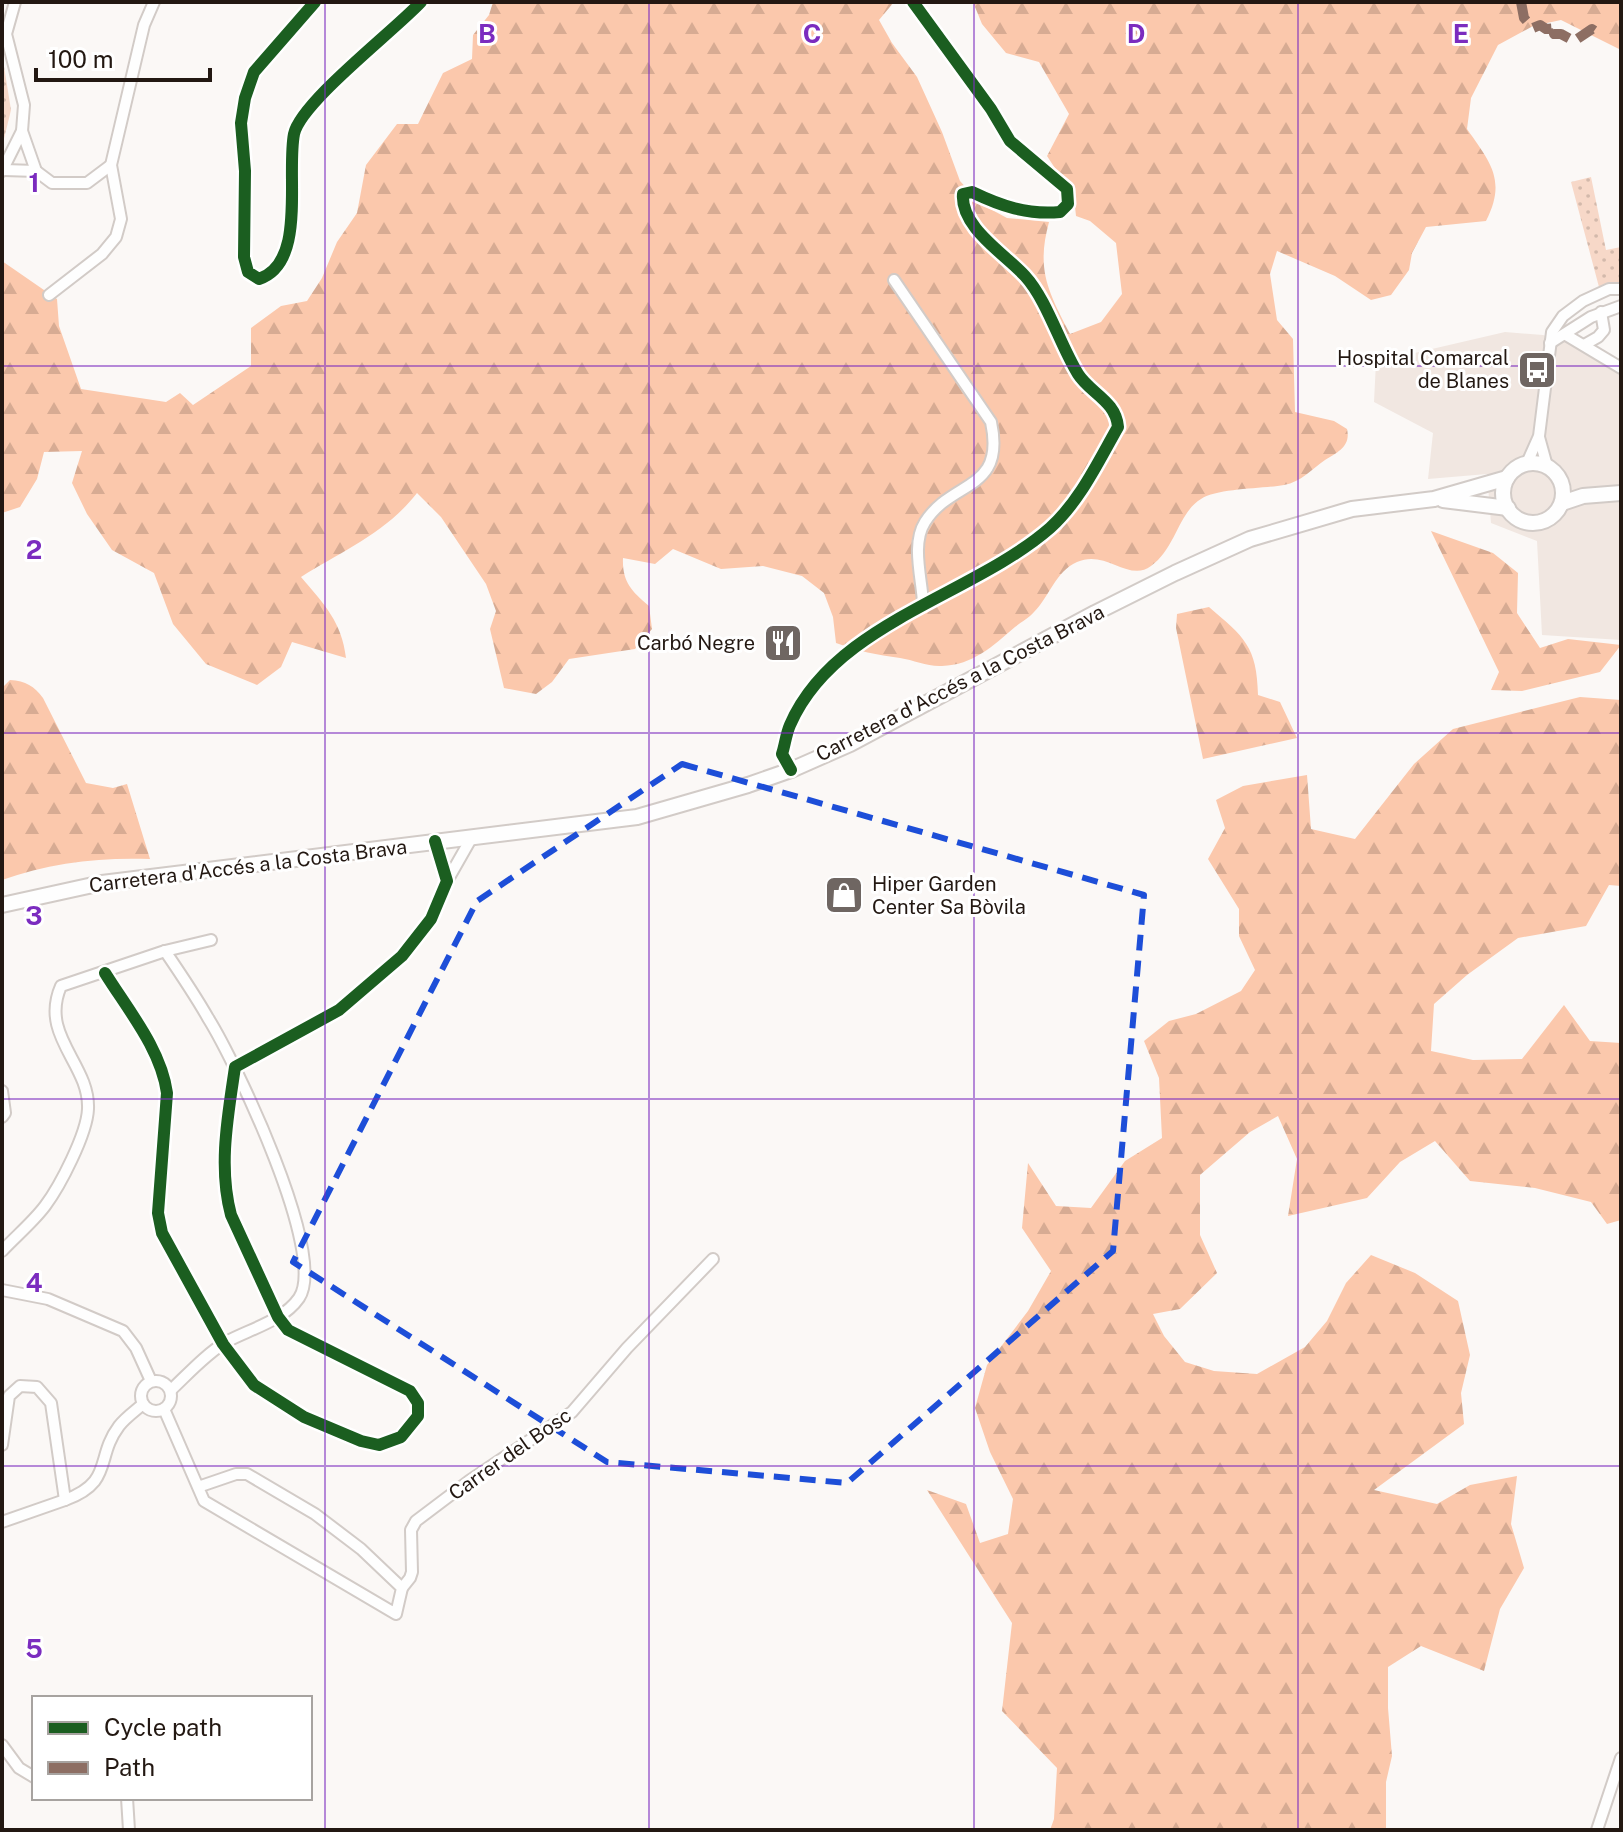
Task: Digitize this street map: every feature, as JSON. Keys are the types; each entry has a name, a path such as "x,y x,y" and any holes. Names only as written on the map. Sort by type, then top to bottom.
{"main road":[{"path":"1527,463 1547,466 1561,480 1564,491 1562,503 1550,518 1535,523 1520,519 1508,508 1503,495 1507,478 1514,469 1527,463"},
{"name":"Carretera d'Accés a la Costa Brava","path":"2,905 102,883 637,817 748,785 850,744 1135,593 1250,539 1352,509 1434,499 1507,478"},
{"path":"1561,480 1614,493"},
{"path":"1562,503 1614,493"},
{"name":"Carretera d'Accés a la Costa Brava","path":"1434,499 1508,508"}],"street":[{"path":"15,2 6,34 24,105 22,131 3,170 36,171"},
{"path":"49,295 102,254 116,237 121,219 111,165 144,25 154,2"},
{"path":"315,2 254,72 245,98 241,123 245,171 244,257 248,272 259,279 271,275 283,259 291,228 294,131 307,108 421,2"},
{"path":"791,770 782,754 790,725 812,688 854,647 923,603 1000,565 1047,530 1070,509 1118,427 1117,417 1107,402 1079,377 1028,278 974,226 962,203 963,194 972,192 1005,207 1041,214 1060,212 1068,204 1067,189 1010,141 991,109 913,2"},
{"path":"22,131 36,171 52,183 87,183 111,165"},
{"path":"894,280 991,422 995,441 993,462 976,481 935,510 923,524 918,548 923,603"},
{"path":"1527,463 1539,436 1552,332 1563,316 1595,295 1609,289 1621,289"},
{"path":"1550,343 1601,312 1621,306"},
{"path":"1584,345 1604,330 1601,312"},
{"path":"1563,316 1566,335"},
{"path":"1566,335 1621,368"},
{"path":"1539,436 1547,466"},
{"path":"235,1067 339,1010 402,956 431,919 447,881 472,837"},
{"path":"435,841 447,881"},
{"path":"2,1251 45,1206 80,1141 88,1109 83,1084 56,1025 54,1002 61,986 165,951 211,940"},
{"path":"165,951 209,1019 235,1067 293,1207 303,1257 303,1289 298,1299 278,1317 223,1344 171,1390"},
{"path":"105,973 158,1059 164,1075 167,1093 158,1213 162,1233 223,1344 254,1385 304,1417 361,1441 379,1445 401,1437 418,1416 418,1403 410,1391 288,1330 278,1317 231,1215 226,1198 225,1135 235,1067"},
{"path":"2,1091 5,1113 2,1117"},
{"name":"Carrer del Bosc","path":"402,1588 412,1572 411,1530 416,1521 469,1481 572,1412 627,1348 713,1259"},
{"path":"2,1290 48,1299 123,1331 136,1348 151,1381"},
{"path":"151,1381 163,1381 171,1390 171,1401 164,1409 152,1411 143,1404 141,1390 151,1381"},
{"path":"2,1445 9,1396 20,1386 37,1387 51,1403 65,1500"},
{"path":"2,1522 82,1494 100,1475 118,1426 143,1404"},
{"path":"164,1409 204,1501 396,1614 402,1588 361,1549 315,1514 247,1474 236,1474 198,1487"},
{"path":"2,1745 19,1768 32,1776"},
{"path":"1597,1830 1621,1758"},
{"path":"127,1800 129,1830"}],"highlighted area":[{"path":"682,764 1144,895 1113,1251 847,1483 607,1462 293,1262 477,901"}],"shaded area":[{"path":"2,54 11,110 2,147"},
{"path":"1591,177 1606,250 1621,247 1621,284 1599,287 1571,182"},
{"path":"1505,332 1543,335 1621,359 1621,640 1542,635 1537,541 1491,523 1487,474 1428,479 1433,433 1374,402 1376,362"}],"green space":[{"path":"493,2 894,2 879,20 917,77 960,181 981,204 1007,218 1049,222 1044,254 1046,280 1070,334 1101,322 1122,294 1116,243 1090,221 1076,216 1074,197 1047,156 1069,114 1039,62 1006,53 982,24 973,2 1621,2 1621,50 1561,20 1533,26 1498,45 1471,98 1467,129 1493,172 1495,194 1492,207 1486,221 1426,227 1412,253 1409,270 1391,295 1371,300 1335,276 1277,251 1270,274 1277,320 1293,339 1295,412 1334,421 1347,429 1347,440 1342,448 1290,483 1229,491 1201,499 1187,513 1159,559 1143,570 1134,571 1088,559 1069,566 1032,614 973,658 953,665 932,665 836,643 833,617 824,593 802,576 763,566 721,569 673,549 655,564 623,558 629,585 649,606 652,629 635,649 569,659 552,682 536,694 504,688 490,629 496,611 486,584 441,517 417,493 377,530 301,577 336,624 346,658 292,642 281,667 257,685 206,664 173,624 154,573 112,550 87,514 72,483 82,451 44,452 37,479 20,507 2,513 2,261 57,299 59,326 81,389 166,402 180,393 193,405 251,366 251,328 281,306 307,301 322,278 337,242 357,213 366,165 397,124 418,124 443,73 472,59 473,35 489,15"},
{"path":"1431,531 1493,553 1518,573 1517,613 1540,648 1568,639 1621,645 1600,672 1522,691 1491,690 1499,672"},
{"path":"1209,607 1240,635 1255,665 1258,695 1280,702 1297,738 1203,759 1176,628 1177,614"},
{"path":"10,680 29,685 43,698 86,783 113,788 127,784 150,859 75,862 2,880 2,688"},
{"path":"1580,697 1621,700 1621,886 1609,885 1586,926 1518,938 1467,975 1434,1004 1431,1051 1473,1060 1522,1059 1564,1005 1590,1041 1621,1043 1621,1220 1607,1224 1591,1202 1535,1188 1470,1181 1435,1141 1400,1162 1367,1198 1288,1216 1297,1159 1278,1116 1250,1132 1200,1175 1200,1235 1217,1273 1180,1309 1153,1314 1164,1336 1185,1362 1214,1371 1257,1374 1305,1347 1327,1321 1346,1283 1371,1255 1415,1273 1458,1301 1470,1355 1461,1393 1464,1424 1374,1490 1437,1504 1470,1485 1517,1476 1511,1524 1524,1568 1500,1609 1484,1671 1421,1646 1388,1667 1392,1756 1386,1782 1386,1830 1050,1830 1054,1819 1057,1768 1002,1711 1012,1623 927,1490 966,1504 980,1543 1008,1534 1013,1499 990,1452 975,1408 987,1365 1028,1311 1051,1271 1022,1228 1028,1163 1056,1206 1091,1208 1125,1161 1162,1138 1159,1078 1144,1041 1169,1021 1196,1014 1241,991 1255,970 1239,936 1239,909 1208,859 1225,828 1216,800 1243,786 1307,775 1311,829 1355,839 1414,764 1453,729"}],"marked path":[{"path":"1521,2 1524,18 1533,28 1540,25 1546,29 1558,28 1554,34 1574,41 1592,29 1602,36"}],"cycle path":[{"path":"315,2 254,72 245,98 241,123 245,171 244,257 248,272 259,279 274,270 284,255 289,237 292,151 300,120 330,86 421,2"},
{"path":"791,770 782,754 790,725 811,690 838,661 871,636 1018,552 1050,528 1079,493 1118,427 1113,410 1078,374 1033,286 976,229 964,206 963,194 972,192 1014,208 1060,212 1068,204 1067,189 1010,141 991,109 913,2"},
{"path":"105,973 151,1045 164,1077 167,1093 158,1213 162,1233 223,1344 254,1385 304,1417 361,1441 379,1445 401,1437 418,1416 418,1403 410,1391 288,1330 278,1317 231,1215 225,1178 226,1141 235,1067 339,1010 402,956 431,919 447,881 435,841"}],"place":[{"name":"Hospital Comarcal de Blanes","path":"1537,370"},
{"name":"Carbó Negre","path":"783,643"},
{"name":"Hiper Garden Center Sa Bòvila","path":"844,895"}]}
